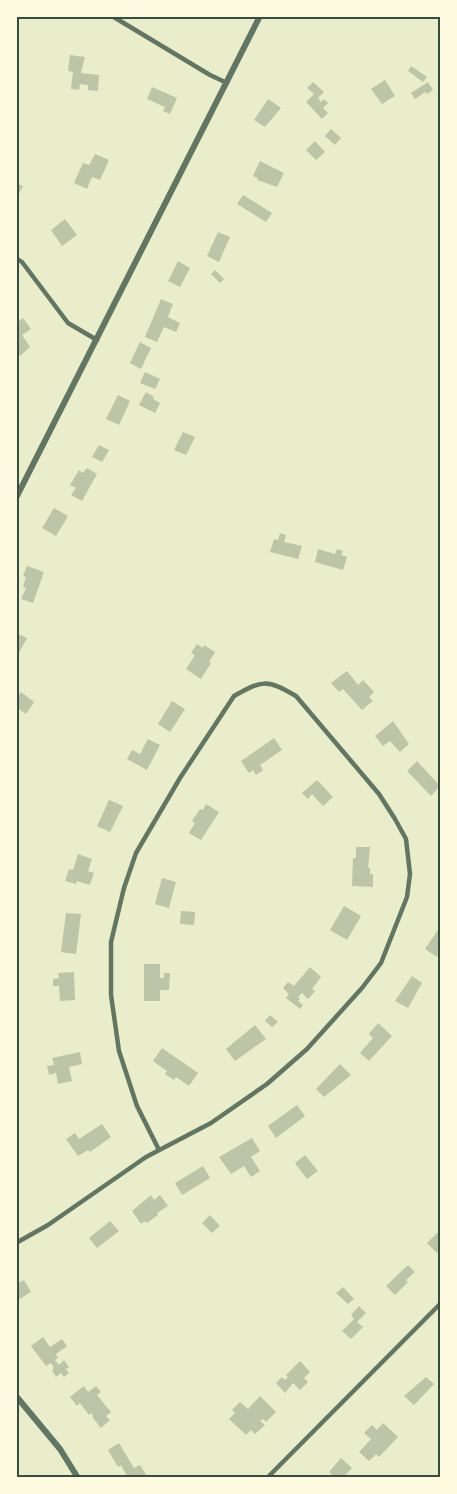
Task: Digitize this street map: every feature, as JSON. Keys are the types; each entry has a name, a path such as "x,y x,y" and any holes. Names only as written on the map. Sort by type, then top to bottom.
{"street":[{"path":"112,16 227,83"},
{"path":"16,498 260,16"},
{"path":"16,258 22,262 69,323 97,340"},
{"path":"16,1243 48,1226 146,1157 211,1123 267,1084 307,1049 362,988 381,963 407,897 410,874 406,840 396,819 379,794 296,696 280,686 256,683 234,696 152,824 136,852 124,888 111,942 111,995 122,1062 136,1107 159,1150"},
{"path":"267,1478 441,1304"},
{"path":"16,1396 60,1449 78,1478"}],"building":[{"path":"70,55 85,57 81,73 99,75 98,91 88,90 88,85 80,84 79,90 71,89 73,72 68,71"},
{"path":"411,66 427,77 423,82 408,71"},
{"path":"385,80 395,96 382,104 371,89"},
{"path":"313,82 324,92 318,98 321,102 324,99 328,103 323,108 328,113 322,119 306,102 314,94 307,88"},
{"path":"428,82 433,90 415,99 411,93"},
{"path":"152,87 177,98 170,114 163,111 165,107 147,99"},
{"path":"268,99 281,108 265,127 254,120"},
{"path":"331,129 341,138 335,145 325,136"},
{"path":"315,141 325,152 316,160 306,150"},
{"path":"95,154 109,160 100,180 92,177 87,189 74,183 83,163 89,165"},
{"path":"260,161 284,173 277,187 257,180 258,178 253,176"},
{"path":"16,183 23,186 16,199"},
{"path":"243,195 272,213 266,222 237,204"},
{"path":"65,219 77,235 62,246 51,230"},
{"path":"218,232 230,237 219,262 207,256"},
{"path":"178,261 190,268 180,287 168,281"},
{"path":"215,270 224,279 220,283 211,274"},
{"path":"161,299 173,304 168,317 180,323 176,332 164,327 157,342 145,337"},
{"path":"23,318 31,329 22,335 30,347 20,356 16,351 16,323"},
{"path":"140,342 151,348 141,369 130,363"},
{"path":"145,372 160,379 155,389 140,383"},
{"path":"146,392 160,403 155,413 139,405"},
{"path":"118,395 130,401 119,425 106,419"},
{"path":"183,432 195,437 186,455 174,450"},
{"path":"99,445 109,450 102,462 92,457"},
{"path":"87,468 97,474 82,501 71,495 76,488 70,485 79,470 83,473"},
{"path":"54,508 68,516 56,536 42,528"},
{"path":"280,533 286,535 284,542 302,546 298,559 270,552 274,539 278,540"},
{"path":"318,549 335,554 337,549 343,551 341,555 347,557 343,570 315,562"},
{"path":"27,566 44,572 33,603 21,599 26,588 23,587 26,577 23,576"},
{"path":"16,633 27,638 19,653 16,652"},
{"path":"197,644 203,648 204,645 215,652 201,679 186,669 195,655 191,653"},
{"path":"347,671 358,685 363,680 374,692 369,697 373,701 362,710 343,689 339,692 331,683"},
{"path":"21,692 34,702 26,714 16,707 16,698"},
{"path":"172,701 185,709 170,732 158,724"},
{"path":"393,721 409,744 400,752 390,741 383,746 375,736"},
{"path":"274,738 282,750 260,765 263,770 256,775 253,770 249,773 241,761"},
{"path":"148,739 160,745 147,770 127,759 132,750 140,754"},
{"path":"417,761 440,786 431,796 407,771"},
{"path":"317,780 333,797 323,806 312,794 308,799 302,793"},
{"path":"109,800 123,806 110,832 97,826"},
{"path":"206,804 219,812 201,840 189,833 195,823 192,821"},
{"path":"356,847 370,847 368,868 370,868 370,874 373,874 373,887 352,886 353,858 356,858"},
{"path":"78,854 92,859 88,871 94,873 90,885 77,881 76,884 65,881 69,869 73,870"},
{"path":"162,878 176,882 169,908 155,904"},
{"path":"344,906 361,916 347,940 330,930"},
{"path":"181,911 195,912 194,925 180,924"},
{"path":"66,913 81,914 76,954 61,952"},
{"path":"440,927 440,953 437,957 425,949"},
{"path":"144,964 160,964 160,978 164,978 164,973 170,973 169,990 160,990 160,1001 144,1001"},
{"path":"310,967 321,977 312,989 315,991 308,999 302,993 298,997 300,999 298,1001 303,1005 300,1009 286,998 289,994 283,988 288,982 294,986"},
{"path":"74,972 75,1000 60,1001 59,986 53,986 53,979 59,978 58,973"},
{"path":"412,976 422,983 408,1008 395,1001"},
{"path":"270,1015 278,1022 272,1027 265,1021"},
{"path":"378,1023 392,1036 369,1061 360,1053 373,1038 369,1034"},
{"path":"255,1025 266,1039 235,1061 226,1049"},
{"path":"162,1048 198,1073 189,1086 176,1077 174,1080 165,1074 167,1071 153,1061"},
{"path":"80,1052 82,1064 69,1067 72,1081 58,1084 56,1073 49,1075 47,1066 54,1065 52,1058"},
{"path":"340,1064 351,1075 324,1097 316,1089"},
{"path":"297,1105 305,1116 276,1138 268,1126"},
{"path":"102,1124 111,1137 90,1152 88,1150 78,1156 66,1139 75,1133 79,1139"},
{"path":"252,1138 260,1151 251,1157 260,1171 251,1177 244,1166 231,1174 219,1157"},
{"path":"305,1155 318,1171 307,1179 295,1163"},
{"path":"203,1166 210,1178 182,1195 175,1183"},
{"path":"151,1195 154,1200 160,1195 168,1206 147,1223 145,1221 141,1224 132,1211"},
{"path":"210,1215 220,1226 212,1233 202,1223"},
{"path":"110,1221 119,1231 97,1248 89,1238"},
{"path":"440,1230 440,1249 437,1253 427,1243"},
{"path":"408,1265 415,1272 395,1295 386,1286"},
{"path":"24,1280 31,1292 16,1301 16,1284"},
{"path":"343,1287 354,1299 348,1304 336,1293"},
{"path":"359,1306 366,1313 357,1322 363,1327 351,1339 342,1331 354,1319 351,1315"},
{"path":"43,1337 50,1347 62,1339 67,1346 56,1354 58,1358 55,1360 59,1365 64,1360 69,1367 66,1369 69,1373 64,1377 61,1373 56,1377 51,1363 46,1366 31,1346"},
{"path":"300,1361 310,1372 304,1378 308,1382 300,1390 293,1383 285,1393 276,1383 282,1377 285,1380 288,1377 286,1375"},
{"path":"426,1377 434,1384 414,1405 404,1396"},
{"path":"84,1386 88,1392 96,1386 101,1392 97,1395 111,1412 106,1416 110,1420 101,1428 92,1413 89,1415 80,1403 77,1406 70,1397"},
{"path":"260,1396 276,1412 266,1422 263,1419 260,1421 265,1425 255,1434 251,1430 246,1435 229,1419 235,1413 232,1410 240,1402 248,1409"},
{"path":"383,1423 398,1437 379,1457 376,1454 369,1461 359,1452 371,1439 364,1433 372,1425 377,1430"},
{"path":"119,1443 134,1468 140,1465 148,1478 128,1478 121,1465 118,1467 108,1450"},
{"path":"341,1458 352,1468 343,1478 335,1478 329,1472"}]}
